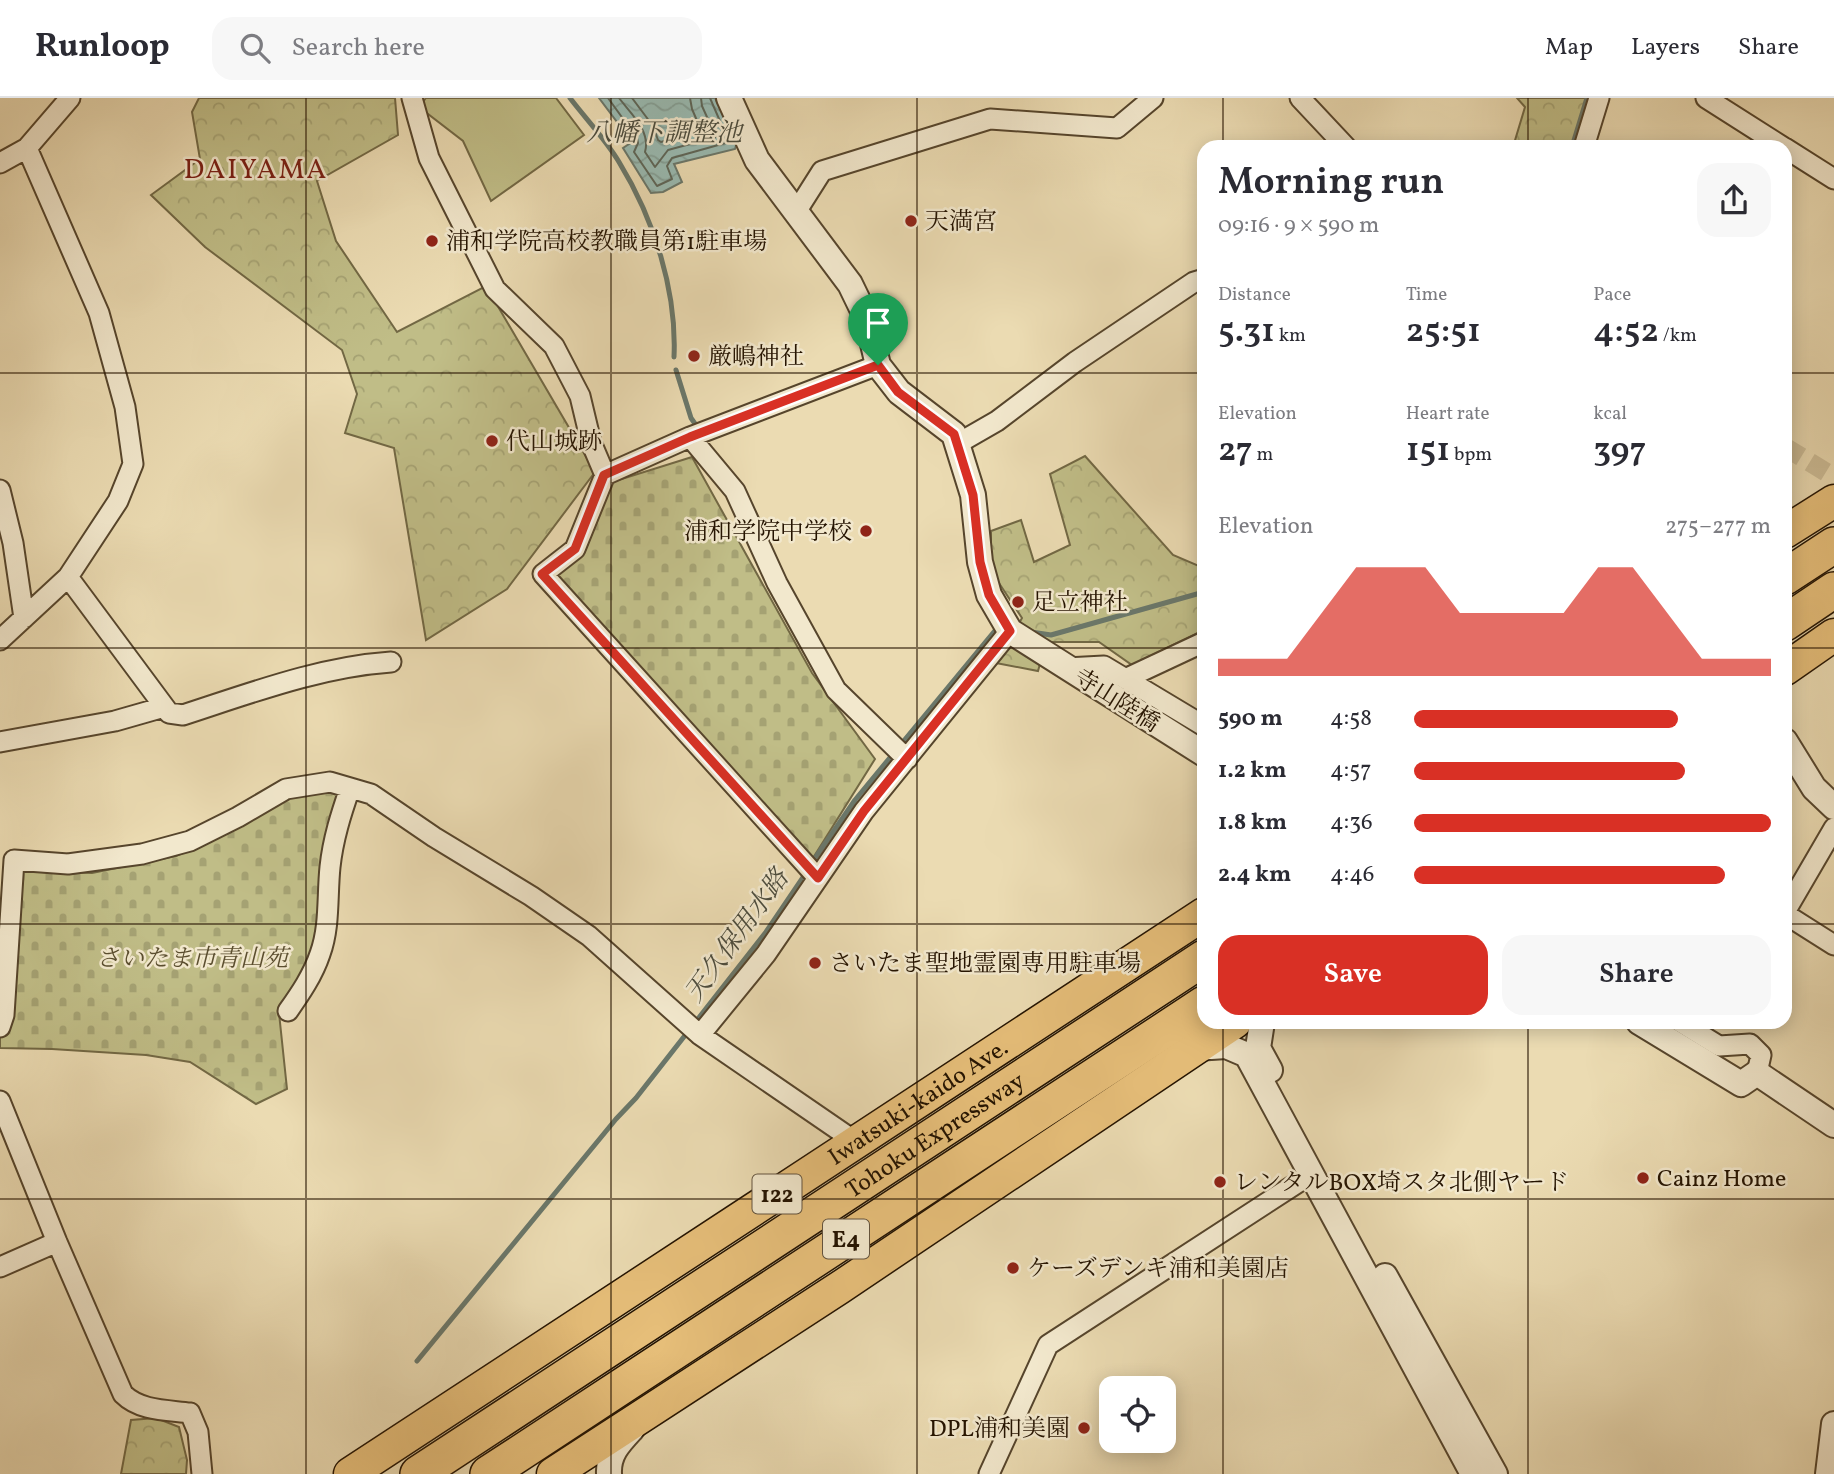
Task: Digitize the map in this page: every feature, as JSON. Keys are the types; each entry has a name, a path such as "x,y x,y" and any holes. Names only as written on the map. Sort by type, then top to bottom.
{"highway":[{"path":"1792,527 1834,500"},
{"path":"1792,573 1834,545"},
{"path":"1792,618 1834,590"},
{"path":"1792,664 1834,635"},
{"name":"Iwatsuki-kaido Ave.","path":"350,1474 1197,919"},
{"name":"Tohoku Expressway","path":"418,1474 1197,963"},
{"name":"Tohoku Expressway","path":"488,1474 1197,1009"},
{"path":"553,1474 861,1273 1224,1029"}],"street":[{"path":"0,163 27,148 70,98"},
{"path":"412,98 429,158 495,289 554,346 580,396 591,442 604,475 575,549 542,574 818,878"},
{"path":"700,1035 766,954 864,811 1010,631 989,595 980,562 973,495 954,434 898,392 878,365 867,319 850,284 757,160 729,98"},
{"path":"796,212 822,171 990,119 1116,128 1153,98"},
{"path":"1300,98 1339,140"},
{"path":"1586,140 1599,98"},
{"path":"1706,98 1772,140"},
{"path":"0,640 68,576 118,501 133,464 125,407 99,313 27,148"},
{"path":"1792,153 1834,179"},
{"path":"957,444 997,421 1075,362 1197,281"},
{"path":"604,475 690,437 878,365"},
{"path":"690,437 735,491 777,583 836,690 907,758"},
{"path":"0,491 13,543 24,618"},
{"path":"68,576 169,713 183,715 305,676 357,664 391,662"},
{"name":"寺山陸橋","path":"1010,631 1197,750"},
{"path":"1125,679 1197,645"},
{"path":"1066,668 1104,666 1197,722"},
{"path":"0,742 115,721 164,707"},
{"path":"1792,752 1814,788 1834,807"},
{"path":"0,1027 4,1015 3,956 7,857 68,864 142,854 190,841 286,789 330,782 372,794 589,936 700,1035 856,1142"},
{"path":"288,1011 303,991 320,955 325,937 335,830 350,788"},
{"path":"1792,901 1834,828"},
{"path":"1792,918 1834,945"},
{"path":"1261,1029 1258,1048 1495,1474"},
{"path":"1651,1029 1741,1084 1757,1073 1761,1055 1750,1044 1719,1046 1691,1029"},
{"path":"1196,1048 1226,1046 1247,1055 1473,1474"},
{"path":"1757,1073 1834,1125"},
{"path":"0,1101 123,1394 132,1403 144,1407 190,1413 198,1432 202,1474"},
{"path":"989,1474 1048,1345 1311,1174"},
{"path":"0,1267 57,1242"},
{"path":"609,1474 609,1462 614,1448 646,1413"},
{"path":"1828,1474 1834,1424"}],"green space":[{"path":"199,98 395,98 398,135 317,181 336,241 397,332 486,286 595,472 507,589 426,640 394,448 345,433 357,394 342,350 205,247 151,195 200,159 192,112"},
{"path":"426,98 556,98 584,135 491,201 463,141 419,107"},
{"path":"1517,98 1606,98 1592,140 1515,140 1525,107"},
{"path":"1085,456 1173,555 1197,565 1197,633 1132,665 1099,642 1046,642 1038,671 996,663 1022,618 991,571 991,531 1021,520 1034,562 1070,545 1050,474"},
{"path":"692,457 812,673 875,759 813,858 556,576 585,551 612,482"},
{"name":"さいたま市青山苑","path":"339,791 316,953 279,1013 287,1089 256,1104 190,1062 146,1055 0,1048 0,962 20,871 92,873 176,856 213,840 290,793"},
{"path":"156,1418 179,1427 187,1460 186,1474 121,1474 131,1420"}],"water":[{"name":"八幡下調整池","path":"599,98 715,98 738,139 735,149 674,164 682,182 663,192 651,193 623,148 632,142"}],"waterway":[{"path":"570,98 619,162 653,231 672,307 674,357"},
{"name":"天久保用水路","path":"1574,140 1587,98"},
{"path":"676,370 691,418 698,428"},
{"name":"天久保用水路","path":"1031,632 1051,635 1197,594"},
{"name":"天久保用水路","path":"811,864 855,800 998,627 1001,627"},
{"name":"天久保用水路","path":"417,1361 636,1098 766,932 806,873"}],"tunnel":[{"path":"1792,451 1834,477"}],"place":[{"name":"天満宮","path":"911,221"},
{"name":"浦和学院高校教職員第1駐車場","path":"432,241"},
{"name":"厳嶋神社","path":"694,356"},
{"name":"代山城跡","path":"492,441"},
{"name":"浦和学院中学校","path":"866,531"},
{"name":"足立神社","path":"1018,602"},
{"name":"さいたま聖地霊園専用駐車場","path":"815,963"},
{"name":"Cainz Home","path":"1643,1178"},
{"name":"レンタルBOX埼スタ北側ヤード","path":"1220,1182"},
{"name":"ケーズデンキ浦和美園店","path":"1013,1268"},
{"name":"DPL浦和美園","path":"1084,1428"}],"district":[{"name":"DAIYAMA","path":"256,168"}],"route":[{"path":"878,365 898,392 954,434 973,495 980,562 989,595 1010,631 864,811 818,878 542,574 575,549 604,475 690,437 878,365"}]}
